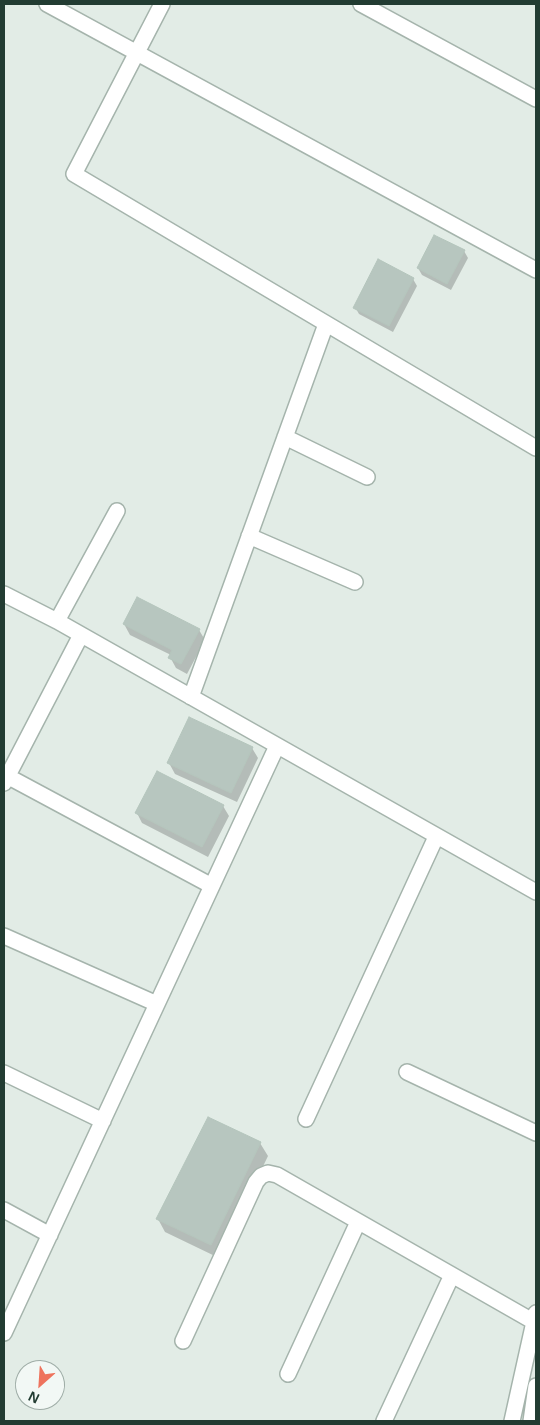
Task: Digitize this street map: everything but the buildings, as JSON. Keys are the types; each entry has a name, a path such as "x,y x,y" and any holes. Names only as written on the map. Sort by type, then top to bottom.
{"street":[{"path":"46,4 536,270"},
{"path":"162,4 74,174 536,448"},
{"path":"361,4 536,99"},
{"path":"191,697 326,324"},
{"path":"285,437 367,477"},
{"path":"57,621 117,511"},
{"path":"249,536 355,582"},
{"path":"4,594 57,621 536,892"},
{"path":"81,635 5,780 212,886"},
{"path":"4,1333 277,746"},
{"path":"306,1119 436,837"},
{"path":"4,936 157,1004"},
{"path":"407,1072 536,1133"},
{"path":"4,1073 103,1121"},
{"path":"183,1341 256,1182 261,1176 268,1173 277,1175 535,1320 512,1421"},
{"path":"4,1210 50,1235"},
{"path":"288,1374 358,1222"},
{"path":"384,1421 452,1275"},
{"path":"531,1421 536,1386"}]}
